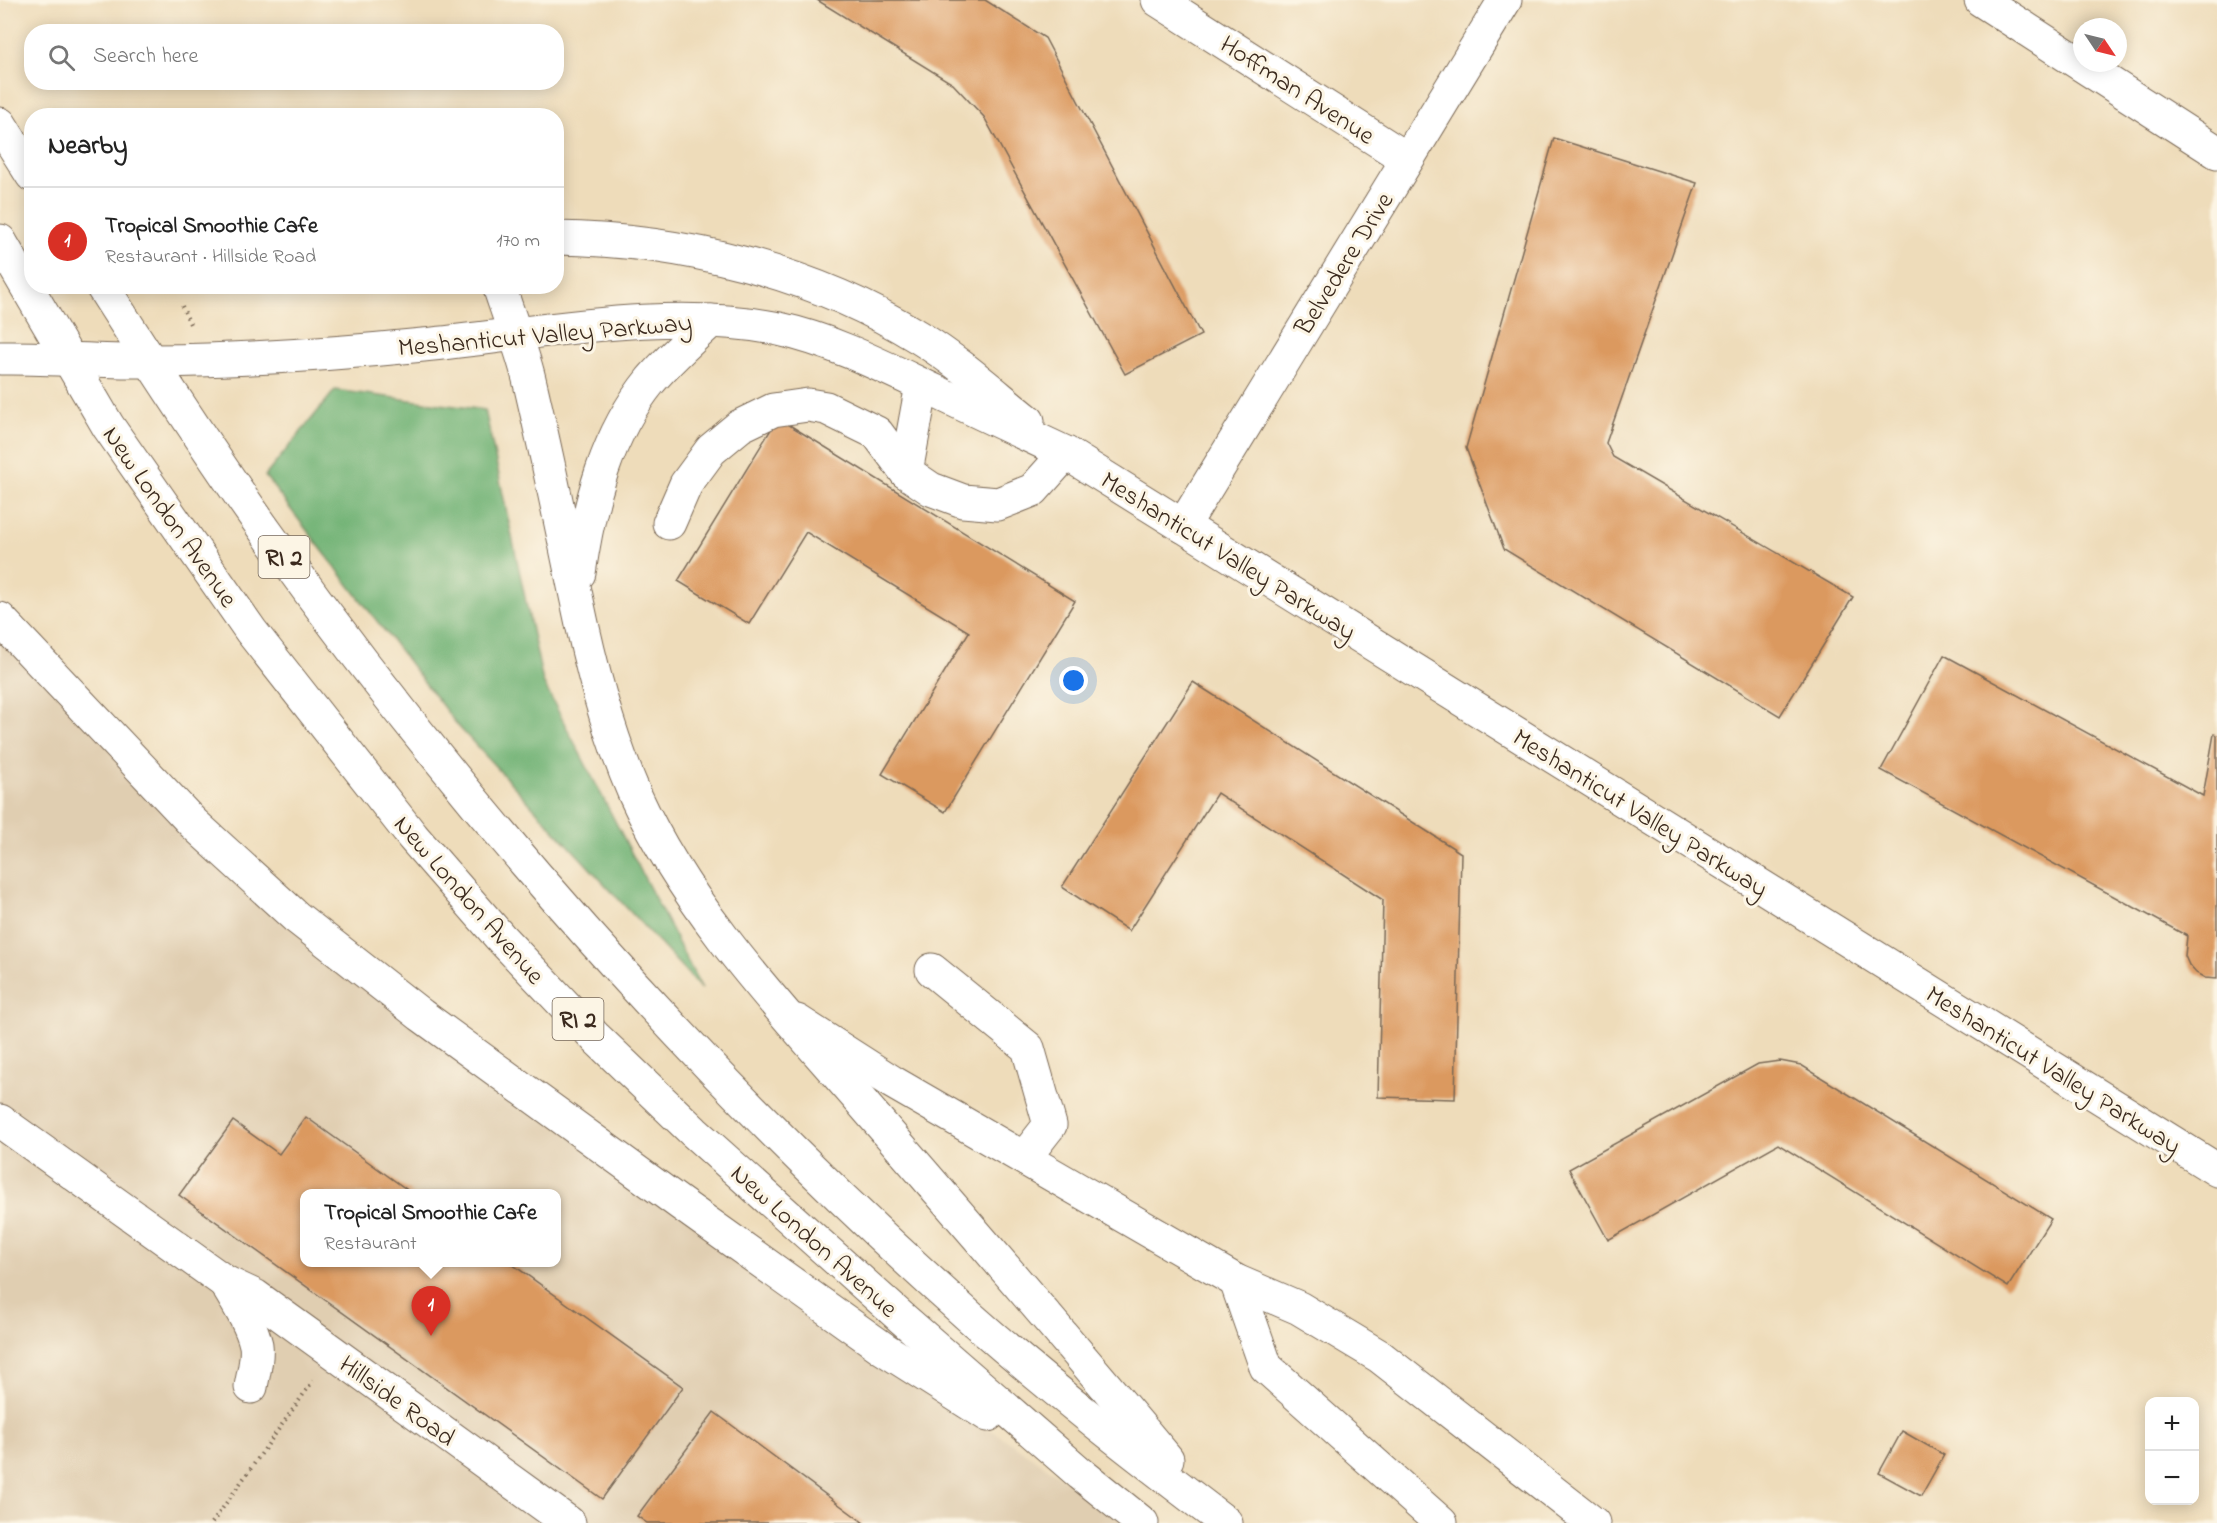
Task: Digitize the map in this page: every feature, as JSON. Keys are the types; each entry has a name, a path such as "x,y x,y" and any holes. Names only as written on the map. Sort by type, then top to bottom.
{"main road":[{"name":"Hoffman Avenue","path":"1158,0 1407,159"},
{"name":"Belvedere Drive","path":"1183,526 1504,0"},
{"path":"1999,5 2217,152"},
{"path":"0,124 24,162"},
{"name":"Meshanticut Valley Parkway","path":"564,238 636,243 692,251 755,266 848,300 919,338 952,360 1066,453"},
{"name":"New London Avenue","path":"0,241 17,275"},
{"name":"New London Avenue","path":"29,294 108,426 250,631 413,837 500,937 596,1038 694,1132 903,1319 1081,1474 1142,1523"},
{"name":"New London Avenue","path":"107,294 269,537 346,642 500,834 597,945 686,1040 871,1225 972,1318 1094,1420 1217,1516"},
{"path":"501,294 528,376 600,696 615,744 640,804 661,845 687,887 750,973 1217,1516"},
{"path":"576,596 585,531 603,465 615,437 649,382 711,321"},
{"name":"Meshanticut Valley Parkway","path":"0,358 211,360 422,345 625,323 711,321 780,329 855,354 1066,453 2217,1170"},
{"path":"906,472 922,385"},
{"path":"669,523 686,484 711,450 740,426 773,410 808,405 826,408 877,433 906,472 931,489 963,501 998,504 1033,490 1066,453"},
{"path":"0,619 193,823 296,917 349,959 421,1015 884,1349 1081,1474"},
{"path":"932,970 1028,1048 1050,1125 1024,1158"},
{"path":"784,1013 892,1082 1236,1281 1299,1308 1379,1356 1593,1523"},
{"name":"Hillside Road","path":"0,1121 225,1282 255,1296 569,1523"},
{"path":"1236,1281 1266,1367 1441,1523"},
{"name":"Hillside Road","path":"225,1282 243,1314 256,1345 256,1361 251,1387"},
{"path":"1400,1523 1405,1491"}],"path":[{"path":"182,306 194,331"},
{"path":"212,1523 318,1374"}],"shaded area":[{"path":"0,625 171,811 842,1329 1129,1523 0,1523"}],"green space":[{"path":"335,390 485,410 543,682 702,989 458,726 265,476"}],"building":[{"path":"817,0 985,0 1045,38 1201,335 1125,374 984,117 953,84"},
{"path":"1554,138 1697,183 1606,443 1613,457 1853,597 1780,716 1504,549 1466,448"},
{"path":"778,418 1075,601 945,812 882,774 969,632 806,532 749,624 678,581"},
{"path":"1944,655 2203,796 2214,734 2217,735 2217,979 2205,978 2189,965 2185,956 2187,936 1881,770"},
{"path":"1193,682 1461,853 1455,1099 1378,1097 1383,900 1217,793 1129,931 1062,887"},
{"path":"1780,1061 1801,1065 2051,1219 2008,1287 1778,1144 1608,1240 1569,1169 1758,1064"},
{"path":"306,1117 406,1189 300,1189 300,1267 516,1267 683,1387 602,1499 179,1195 233,1121 279,1154"},
{"path":"714,1412 864,1523 647,1523 637,1516"},
{"path":"1902,1431 1944,1455 1921,1496 1879,1473"}],"place":[{"name":"Tropical Smoothie Cafe","path":"431,1336"}]}
